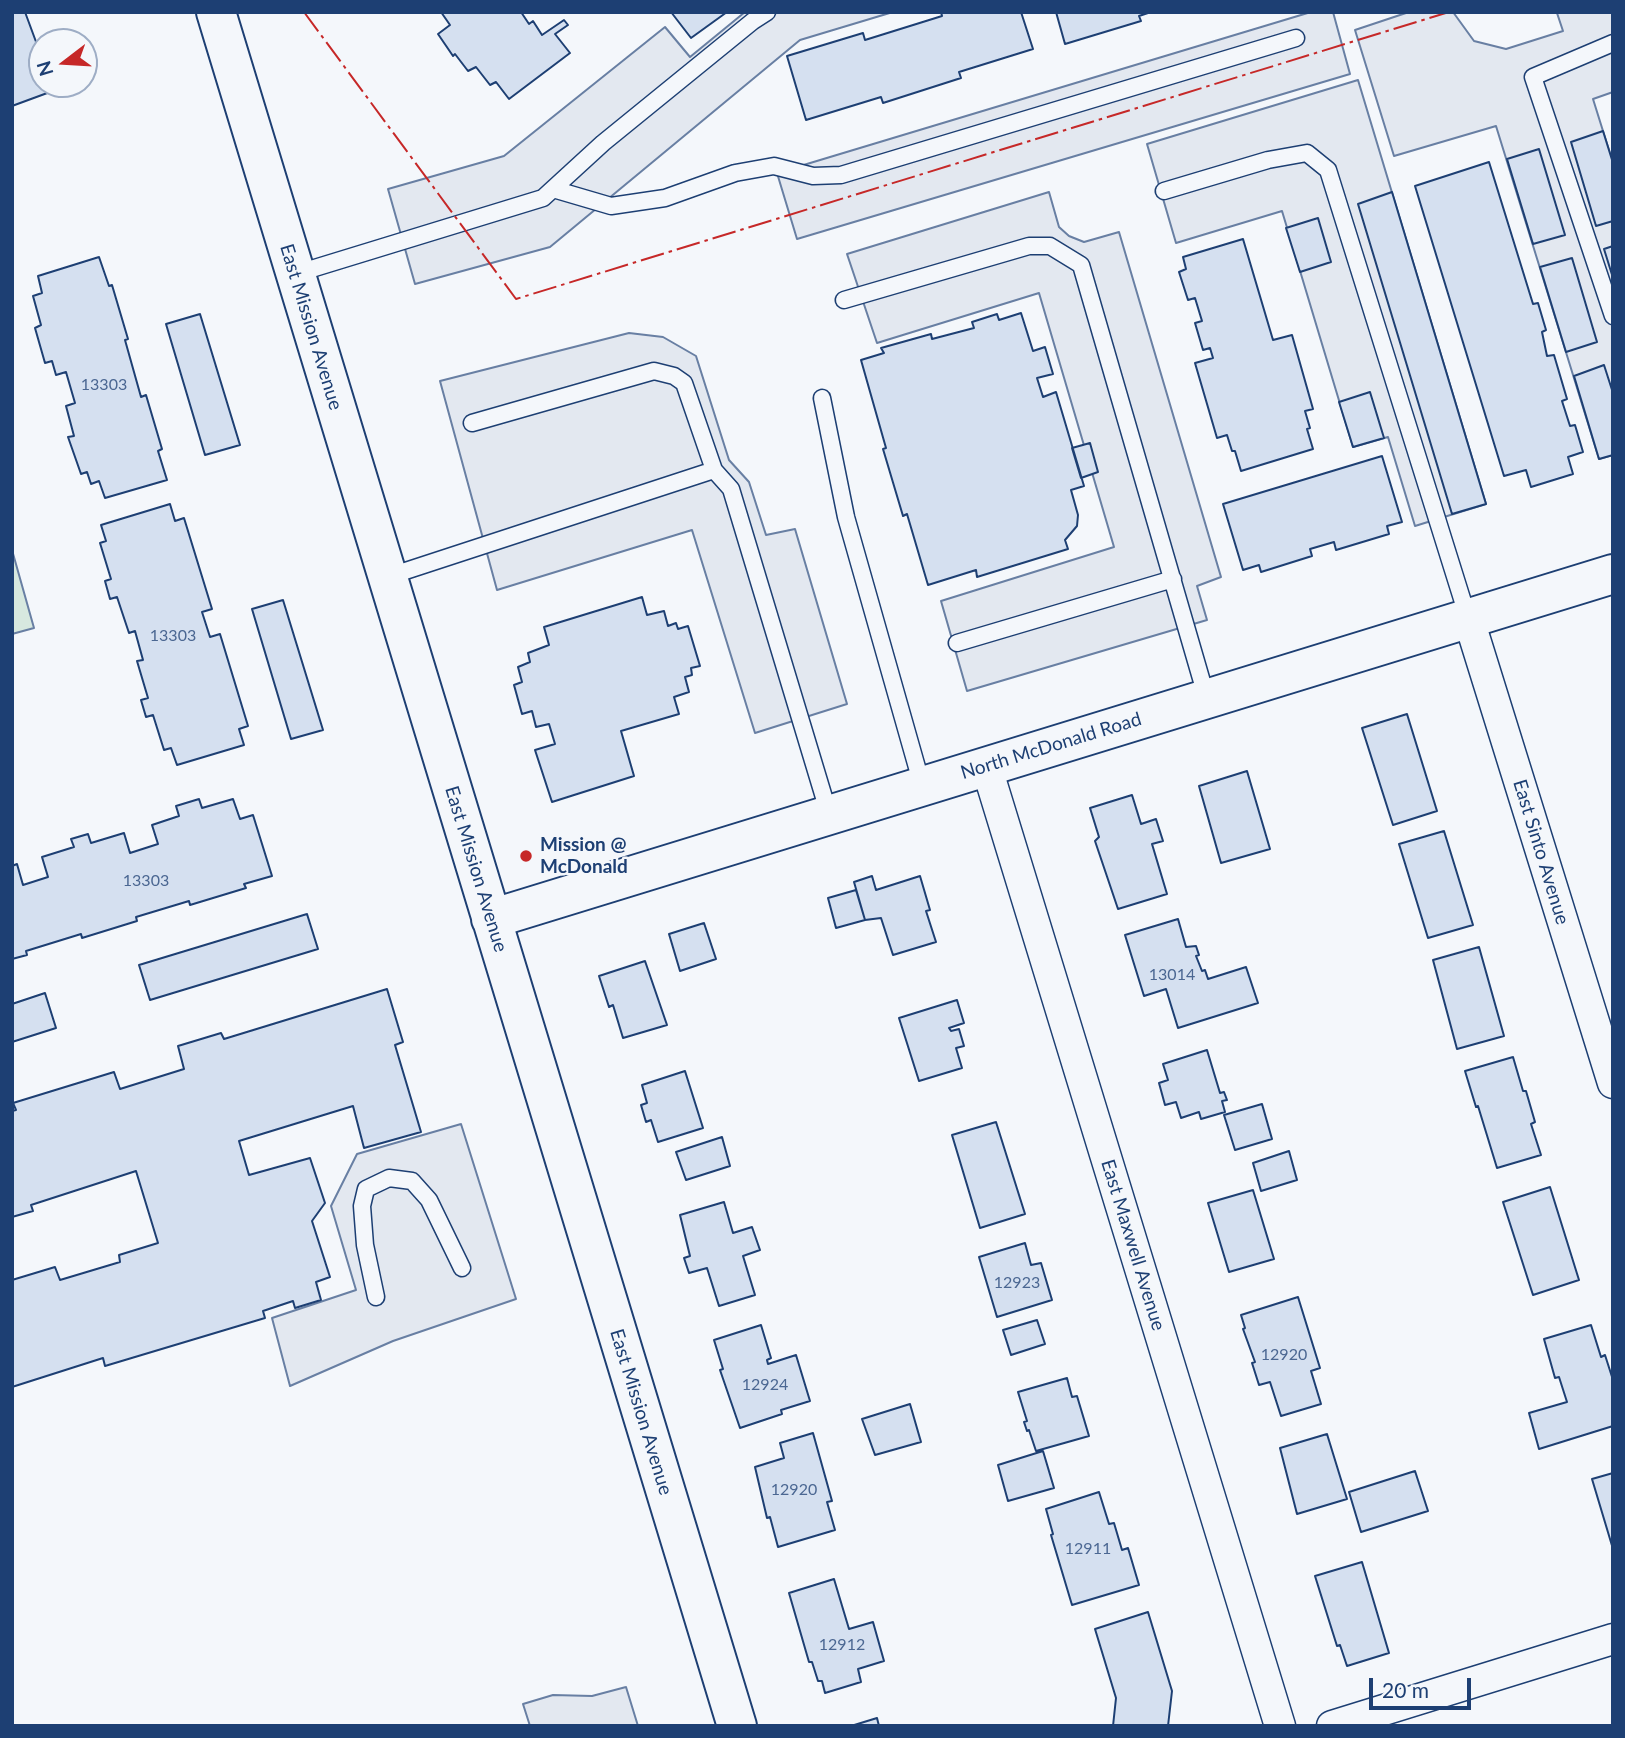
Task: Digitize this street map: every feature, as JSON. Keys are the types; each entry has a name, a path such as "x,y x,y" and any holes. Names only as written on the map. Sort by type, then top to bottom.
{"street":[{"name":"East Mission Avenue","path":"216,12 737,1726"},
{"name":"North McDonald Road","path":"491,919 986,765 1613,575"},
{"name":"East Sinto Avenue","path":"1469,620 1613,1083"},
{"name":"East Maxwell Avenue","path":"986,765 1280,1726"},
{"path":"1332,1726 1613,1639"}],"lane":[{"path":"295,274 543,198 603,143 767,12"},
{"path":"552,189 611,206 665,198 735,173 774,166 813,176 841,175 1296,38"},
{"path":"1613,43 1533,77 1613,316"},
{"path":"1164,191 1268,160 1307,153 1328,170 1469,620"},
{"path":"844,300 1030,246 1050,247 1081,265 1208,699"},
{"path":"472,423 654,371 674,376 684,383 715,470 731,489 829,814"},
{"path":"822,398 846,517 922,785"},
{"path":"387,578 715,470"},
{"path":"957,643 1173,579"},
{"path":"376,1297 365,1245 362,1206 366,1189 389,1178 412,1181 429,1200 462,1268"}],"shaded area":[{"path":"745,12 893,12 800,40 550,247 415,284 388,189 504,156 665,27 690,57"},
{"path":"1311,12 1333,12 1350,74 797,239 777,173"},
{"path":"1409,12 1453,12 1474,41 1506,49 1563,31 1557,13 1613,12 1613,92 1593,99 1613,163 1613,455 1599,459 1496,126 1394,156 1355,30"},
{"path":"1358,80 1486,504 1415,526 1388,437 1353,447 1282,211 1176,243 1147,144"},
{"path":"1049,192 1059,227 1069,236 1084,242 1119,232 1221,577 1197,586 1207,620 967,691 941,601 1114,547 1039,293 877,343 847,254"},
{"path":"629,333 663,337 696,356 729,460 749,482 766,535 795,529 847,704 755,733 692,530 497,590 440,381"},
{"path":"12,550 34,628 12,634"},
{"path":"461,1124 516,1299 393,1341 290,1386 272,1318 356,1290 331,1206 357,1154"},
{"path":"626,1687 638,1726 530,1726 523,1704 553,1695 592,1696"}],"building":[{"path":"12,12 25,12 31,28 28,28 28,98 34,98 12,106"},
{"path":"441,12 521,12 529,24 533,21 542,35 564,20 568,25 555,34 570,53 509,99 496,82 490,85 476,67 468,71 455,54 453,56 438,34 450,25"},
{"path":"671,12 727,12 691,38"},
{"path":"941,12 1021,12 1033,49 959,72 961,78 883,103 881,97 806,120 787,56 863,33 865,40 942,16"},
{"path":"1056,12 1151,12 1139,16 1141,21 1065,44"},
{"path":"1603,131 1613,163 1613,221 1596,226 1571,142"},
{"path":"1539,149 1565,235 1533,244 1507,159"},
{"path":"1489,162 1533,304 1538,303 1546,330 1542,332 1547,356 1554,355 1567,399 1562,401 1570,426 1575,425 1583,452 1568,457 1573,474 1531,487 1526,470 1504,476 1415,186"},
{"path":"1392,192 1486,504 1452,514 1358,204"},
{"path":"1318,218 1331,262 1300,272 1286,228"},
{"path":"1243,239 1273,340 1292,335 1313,409 1305,411 1313,449 1241,471 1227,435 1217,438 1195,363 1213,358 1210,348 1203,350 1195,323 1202,321 1195,298 1188,300 1179,272 1186,269 1183,257"},
{"path":"1613,246 1613,278 1604,249"},
{"path":"99,257 109,286 112,285 141,397 146,395 162,449 158,451 167,480 105,498 99,481 91,484 87,472 81,474 68,437 74,436 66,406 75,403 66,372 56,375 52,361 45,363 35,328 41,325 33,296 42,293 38,276"},
{"path":"1572,258 1597,342 1566,352 1540,267"},
{"path":"1021,313 1033,351 1045,347 1053,374 1037,378 1043,397 1056,392 1084,486 1071,490 1078,515 1077,526 1065,540 1068,549 977,577 976,570 928,585 907,514 903,516 883,449 886,448 861,360 884,353 881,348 931,334 932,339 974,328 972,322 997,314 999,320"},
{"path":"200,314 240,445 205,455 166,324"},
{"path":"1604,365 1613,393 1613,455 1599,459 1574,376"},
{"path":"1370,392 1384,438 1353,447 1339,402"},
{"path":"1090,443 1098,472 1081,478 1072,448"},
{"path":"1382,456 1402,522 1387,526 1389,534 1336,550 1334,542 1310,549 1312,556 1261,572 1259,565 1243,570 1223,504"},
{"path":"170,504 175,521 184,518 212,609 202,612 210,637 220,634 248,726 239,729 244,745 177,765 171,748 164,750 153,715 146,717 141,700 148,698 137,661 143,660 135,631 129,633 117,597 110,599 105,581 111,579 100,543 106,541 101,525"},
{"path":"642,597 647,615 664,611 668,626 676,623 678,629 688,626 700,666 691,668 692,675 685,677 689,692 674,697 679,714 621,731 634,776 552,802 535,750 555,744 549,724 536,727 532,711 522,714 514,685 522,682 518,667 530,662 528,653 549,645 544,627"},
{"path":"283,600 323,730 291,739 252,609"},
{"path":"1407,714 1437,811 1393,825 1362,728"},
{"path":"1247,771 1270,849 1221,863 1199,786"},
{"path":"1132,795 1141,824 1156,819 1163,841 1152,844 1167,894 1118,909 1095,841 1099,837 1090,808"},
{"path":"199,799 202,808 233,799 240,819 253,815 272,876 244,884 246,888 190,905 189,901 136,917 137,921 82,938 81,934 26,951 27,955 12,959 12,866 17,864 23,885 48,877 42,857 74,847 71,839 88,834 91,843 124,833 130,853 158,844 152,825 179,816 176,806"},
{"path":"1444,831 1473,925 1428,938 1399,844"},
{"path":"872,876 876,890 920,876 930,910 926,911 936,942 893,955 881,918 865,920 854,882"},
{"path":"856,890 865,920 836,928 828,898"},
{"path":"307,914 318,949 150,1000 139,965"},
{"path":"1178,919 1186,947 1196,946 1199,955 1196,956 1208,979 1246,967 1258,1003 1178,1028 1166,989 1144,996 1125,935"},
{"path":"704,923 716,959 680,971 669,934"},
{"path":"1479,947 1504,1036 1457,1049 1433,960"},
{"path":"645,961 667,1025 623,1038 613,1005 609,1007 599,976"},
{"path":"387,989 403,1042 395,1045 421,1132 364,1148 353,1106 239,1141 249,1175 310,1158 325,1203 312,1221 330,1277 316,1282 321,1300 295,1308 293,1301 263,1311 265,1318 105,1366 103,1358 12,1387 12,1280 55,1267 60,1280 120,1262 119,1255 158,1243 136,1171 31,1205 33,1211 12,1217 12,1111 16,1110 13,1103 114,1072 120,1089 184,1069 178,1046 221,1033 224,1039"},
{"path":"45,993 56,1028 12,1042 12,1004"},
{"path":"957,1000 964,1023 949,1028 951,1031 959,1029 964,1046 956,1048 962,1068 919,1081 899,1018"},
{"path":"1207,1050 1220,1093 1224,1092 1227,1100 1222,1101 1225,1112 1201,1119 1199,1112 1181,1118 1176,1102 1165,1105 1159,1083 1168,1080 1163,1064"},
{"path":"1513,1057 1535,1122 1531,1124 1541,1155 1497,1168 1465,1071"},
{"path":"685,1071 703,1128 658,1142 651,1120 646,1122 641,1105 647,1103 642,1085"},
{"path":"1262,1104 1272,1139 1235,1150 1224,1115"},
{"path":"996,1122 1025,1214 980,1228 952,1135"},
{"path":"722,1137 730,1166 686,1180 676,1152"},
{"path":"1289,1151 1297,1180 1261,1191 1253,1163"},
{"path":"1550,1187 1579,1280 1533,1295 1503,1202"},
{"path":"1253,1190 1274,1259 1229,1272 1208,1203"},
{"path":"724,1202 733,1233 752,1227 760,1250 743,1256 755,1295 719,1306 707,1268 689,1273 684,1258 690,1256 680,1215"},
{"path":"1025,1243 1031,1265 1041,1263 1052,1300 997,1317 979,1257"},
{"path":"1298,1297 1320,1368 1311,1371 1321,1404 1281,1416 1270,1382 1259,1385 1241,1315"},
{"path":"1037,1320 1045,1344 1011,1355 1003,1330"},
{"path":"761,1325 771,1358 767,1360 768,1364 796,1355 810,1401 740,1428 720,1370 723,1369 714,1340"},
{"path":"1591,1325 1601,1357 1605,1355 1613,1380 1613,1426 1539,1449 1529,1413 1567,1402 1559,1377 1555,1378 1544,1339"},
{"path":"1067,1378 1072,1397 1077,1396 1089,1436 1036,1451 1024,1422 1027,1421 1018,1392"},
{"path":"910,1404 921,1442 875,1455 862,1419"},
{"path":"813,1433 832,1501 827,1502 835,1530 778,1547 770,1517 767,1518 755,1467 784,1458 780,1443"},
{"path":"1327,1434 1347,1499 1297,1514 1280,1448"},
{"path":"1043,1451 1054,1488 1008,1501 998,1465"},
{"path":"1415,1471 1428,1511 1361,1532 1349,1492"},
{"path":"1613,1473 1613,1549 1592,1479"},
{"path":"1099,1492 1109,1524 1114,1523 1122,1550 1128,1548 1139,1585 1072,1605 1046,1509"},
{"path":"1362,1562 1389,1653 1347,1666 1340,1645 1337,1646 1315,1576"},
{"path":"834,1579 849,1629 873,1622 884,1661 858,1669 861,1682 825,1693 822,1681 818,1681 812,1662 809,1662 789,1593"},
{"path":"1148,1612 1172,1691 1168,1726 1113,1726 1116,1698 1095,1629"},
{"path":"877,1718 879,1726 851,1726"}],"power":[{"path":"304,12 516,299 1449,12"}],"place":[{"name":"Mission @ McDonald","path":"526,856"}]}
